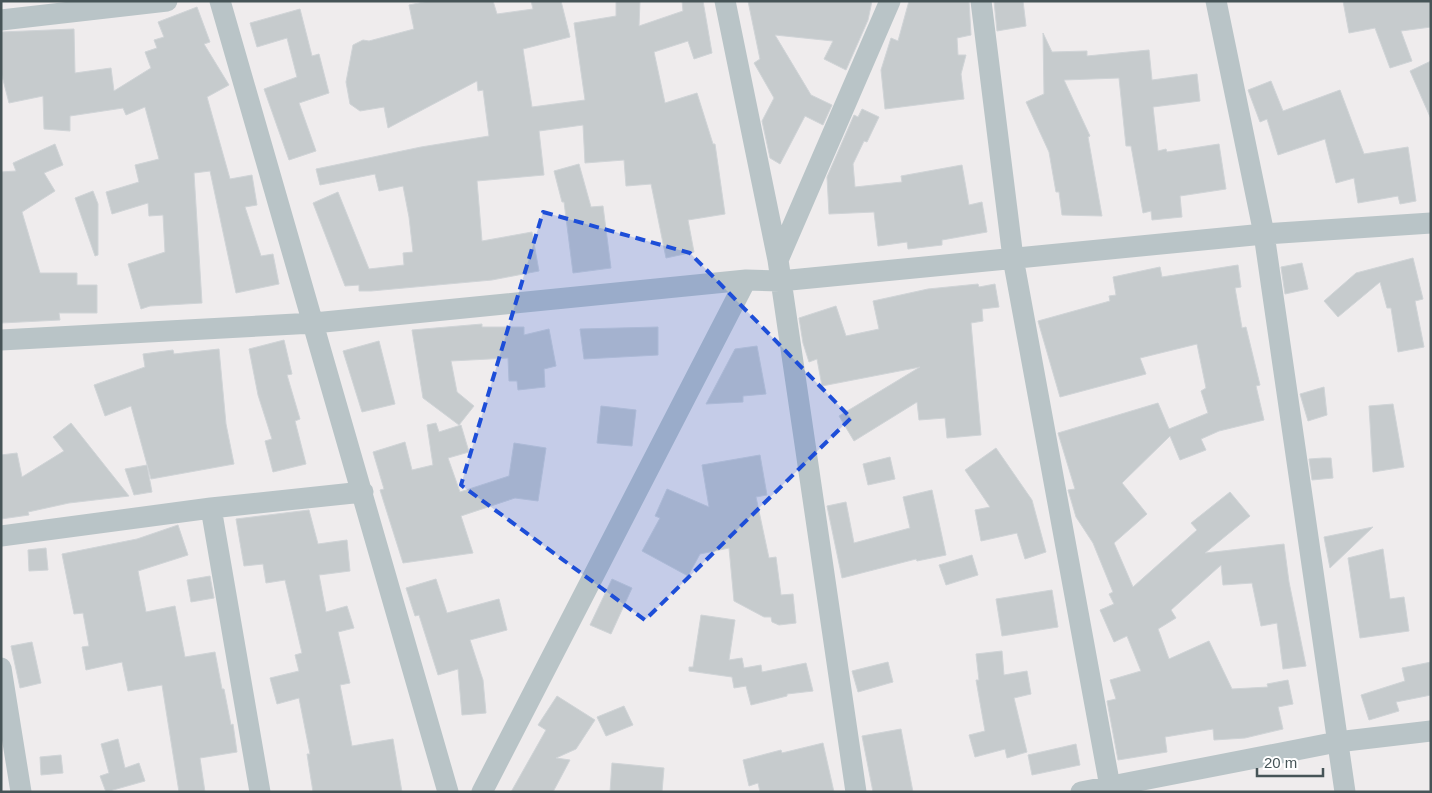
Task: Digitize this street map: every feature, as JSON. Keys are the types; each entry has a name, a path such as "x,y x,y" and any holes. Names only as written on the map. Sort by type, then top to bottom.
{"street":[{"path":"1,20 167,1"},
{"path":"220,1 448,792"},
{"path":"725,1 779,270 856,792"},
{"path":"779,270 890,1"},
{"path":"981,1 1012,258 1111,789"},
{"path":"1216,1 1264,234 1345,792"},
{"path":"1,340 314,322 746,280 779,270 1012,258 1264,234 1431,223"},
{"path":"482,792 746,280"},
{"path":"1,536 211,508 363,492"},
{"path":"211,508 260,792"},
{"path":"1,668 21,792"},
{"path":"1081,792 1111,789 1337,742 1431,731"}],"highlighted area":[{"path":"543,212 690,253 851,418 645,620 461,485"}],"building":[{"path":"429,1 493,1 497,14 533,9 531,1 561,1 570,37 523,49 532,107 585,100 574,23 616,16 616,1 640,1 639,26 683,11 682,1 703,1 712,53 694,59 688,41 654,52 665,103 697,93 713,144 715,144 725,214 688,220 694,252 666,258 651,184 626,186 624,160 585,163 583,125 539,131 544,175 477,181 482,241 532,232 539,271 492,280 371,291 359,291 359,285 345,286 313,203 338,192 369,269 404,265 403,253 413,252 403,186 379,191 375,174 320,185 316,169 421,147 489,136 483,90 478,91 477,81 388,128 384,107 360,111 350,104 346,82 353,45 363,40 369,41 414,29 409,5"},
{"path":"748,1 872,1 868,20 846,70 824,59 833,41 775,35 811,95 832,105 823,125 805,116 780,164 770,158 762,121 774,98 754,63 760,59"},
{"path":"909,1 969,1 971,35 957,38 958,55 966,55 961,74 964,99 885,109 881,70 891,38 898,41"},
{"path":"994,1 1023,1 1026,26 997,31"},
{"path":"1343,1 1431,1 1431,27 1401,31 1412,61 1390,68 1375,28 1349,33"},
{"path":"197,7 210,42 204,44 229,85 207,97 230,179 252,175 257,205 245,207 261,256 273,254 279,284 236,293 210,171 194,173 202,303 150,306 141,309 128,264 165,252 163,215 149,216 148,203 112,214 106,192 139,182 135,165 159,159 145,107 126,115 123,108 70,116 70,131 44,129 43,96 9,103 1,72 1,32 74,29 75,73 111,68 114,91 151,68 145,52 157,48 154,40 164,37 158,22"},
{"path":"300,9 312,56 319,54 329,93 299,103 316,151 289,160 264,89 297,77 287,38 257,47 250,23"},
{"path":"1043,33 1052,52 1087,51 1087,56 1149,50 1152,80 1197,74 1200,101 1153,107 1158,151 1166,149 1167,152 1219,144 1226,189 1180,196 1182,217 1152,220 1151,211 1143,213 1131,146 1126,146 1119,78 1064,80 1090,136 1088,137 1102,216 1062,215 1059,192 1056,192 1049,152 1026,102 1044,94"},
{"path":"1431,61 1431,119 1410,71"},
{"path":"1271,81 1283,111 1340,90 1364,154 1408,147 1416,201 1400,204 1398,196 1358,203 1354,178 1336,183 1325,139 1278,155 1267,119 1260,122 1248,90"},
{"path":"862,109 879,117 867,142 864,141 853,164 855,187 902,182 901,176 962,165 969,205 982,202 987,232 942,240 942,245 908,249 907,242 878,246 874,212 829,214 827,177 854,115 858,117"},
{"path":"55,144 63,165 44,173 55,191 22,212 40,273 77,273 77,285 97,285 97,313 59,313 60,320 1,323 1,172 16,171 13,163"},
{"path":"579,164 591,207 603,206 611,268 573,273 564,202 562,202 554,171"},
{"path":"93,191 98,204 98,255 95,256 75,198"},
{"path":"1413,258 1423,299 1415,301 1424,347 1398,352 1391,308 1387,308 1380,282 1338,317 1324,301 1356,273"},
{"path":"1302,263 1308,289 1285,294 1281,267"},
{"path":"1238,265 1241,287 1235,288 1242,328 1246,327 1260,385 1256,386 1264,420 1219,431 1201,439 1206,450 1180,460 1170,436 1122,483 1147,514 1114,543 1133,587 1197,530 1191,523 1230,492 1250,516 1205,553 1284,544 1289,582 1306,666 1283,669 1277,623 1261,626 1252,583 1223,585 1221,565 1171,610 1176,618 1158,629 1169,659 1209,641 1232,689 1268,687 1267,684 1288,680 1293,704 1278,707 1283,729 1245,738 1214,740 1213,729 1165,737 1167,752 1118,760 1107,701 1116,699 1110,680 1141,671 1127,636 1114,642 1100,610 1114,604 1109,594 1113,592 1093,543 1076,517 1068,490 1075,489 1058,433 1158,403 1169,429 1208,413 1201,391 1206,388 1197,344 1140,358 1146,374 1060,397 1038,321 1110,301 1109,296 1116,295 1113,277 1160,267 1162,277"},
{"path":"978,284 979,287 995,284 999,307 982,309 983,321 971,323 981,435 947,438 945,418 919,420 917,402 854,441 839,416 920,367 822,386 817,359 809,362 803,343 799,318 836,306 846,336 879,329 873,301 928,289"},
{"path":"482,324 482,327 524,327 524,335 549,329 556,366 544,369 545,387 518,390 517,381 509,381 508,358 451,361 457,392 474,406 459,425 423,398 412,330"},
{"path":"658,327 658,355 584,359 580,329"},
{"path":"284,340 292,374 287,375 300,419 295,421 306,464 273,472 265,441 272,439 258,395 249,349"},
{"path":"379,341 395,404 362,412 343,351"},
{"path":"757,346 766,394 743,396 743,402 706,404 735,349"},
{"path":"219,349 226,424 234,464 151,479 131,406 105,416 94,385 145,367 143,354 173,350 174,354"},
{"path":"1324,387 1327,415 1308,421 1300,394"},
{"path":"1393,404 1404,467 1373,472 1369,406"},
{"path":"601,406 636,410 632,446 597,443"},
{"path":"71,423 129,496 69,503 28,512 29,515 1,519 1,455 17,453 22,477 64,451 53,437"},
{"path":"436,423 439,432 461,425 469,452 448,458 460,492 509,476 514,443 546,448 538,501 515,498 461,516 473,553 403,563 380,490 384,489 373,452 405,442 412,470 433,465 427,425"},
{"path":"996,448 1032,500 1046,552 1025,559 1017,533 981,541 975,510 990,507 965,470"},
{"path":"760,455 767,495 756,497 769,558 776,557 781,595 793,594 796,623 779,625 772,622 771,617 764,617 734,601 729,548 700,554 688,576 642,551 660,518 655,516 667,489 709,507 702,465"},
{"path":"890,457 895,479 868,485 863,464"},
{"path":"1331,458 1333,478 1312,480 1309,459"},
{"path":"147,465 152,492 134,495 125,469"},
{"path":"932,490 946,555 917,561 916,559 842,578 827,506 846,502 854,543 910,528 903,497"},
{"path":"309,510 318,544 347,540 350,571 319,575 326,612 347,606 354,628 338,632 350,683 340,685 352,746 393,739 402,792 313,792 307,754 310,754 299,698 277,704 270,678 299,671 295,655 302,653 285,580 266,583 263,564 244,566 236,519"},
{"path":"178,525 188,555 138,571 146,612 175,606 185,657 215,652 231,725 233,724 237,752 200,758 205,792 179,792 162,685 128,691 122,662 86,670 82,647 89,646 83,613 74,614 62,554 137,539"},
{"path":"1373,527 1330,568 1324,537"},
{"path":"46,548 48,570 29,571 28,550"},
{"path":"1383,549 1390,599 1404,597 1409,631 1360,638 1348,558"},
{"path":"972,555 978,575 946,585 939,565"},
{"path":"210,576 214,598 191,602 187,580"},
{"path":"436,579 447,613 499,599 507,630 470,640 483,680 486,713 462,715 458,669 438,675 419,615 415,616 406,588"},
{"path":"612,579 632,588 611,634 590,625"},
{"path":"1052,590 1058,627 1002,636 996,599"},
{"path":"701,615 735,620 729,660 742,658 744,668 761,665 762,672 806,663 813,691 787,694 787,696 751,705 746,686 734,688 732,677 689,671 689,667 693,667"},
{"path":"32,642 41,683 20,688 11,646"},
{"path":"1002,651 1004,675 1027,671 1031,694 1014,698 1027,752 1007,758 1005,749 975,757 969,735 985,731 976,680 979,680 976,654"},
{"path":"888,662 893,682 858,692 852,671"},
{"path":"1431,662 1431,695 1396,702 1399,711 1369,720 1361,695 1405,681 1402,668"},
{"path":"557,696 595,720 576,749 556,758 570,760 553,792 511,792 546,730 538,725"},
{"path":"624,706 633,725 606,736 597,717"},
{"path":"901,729 913,792 873,792 862,736"},
{"path":"118,739 125,768 139,763 145,781 106,792 100,776 109,773 101,744"},
{"path":"823,743 834,792 760,792 758,783 749,786 743,760 781,750 782,753"},
{"path":"1076,744 1080,765 1032,775 1028,755"},
{"path":"61,755 63,773 41,775 40,757"},
{"path":"612,763 664,768 662,792 610,792"}]}
